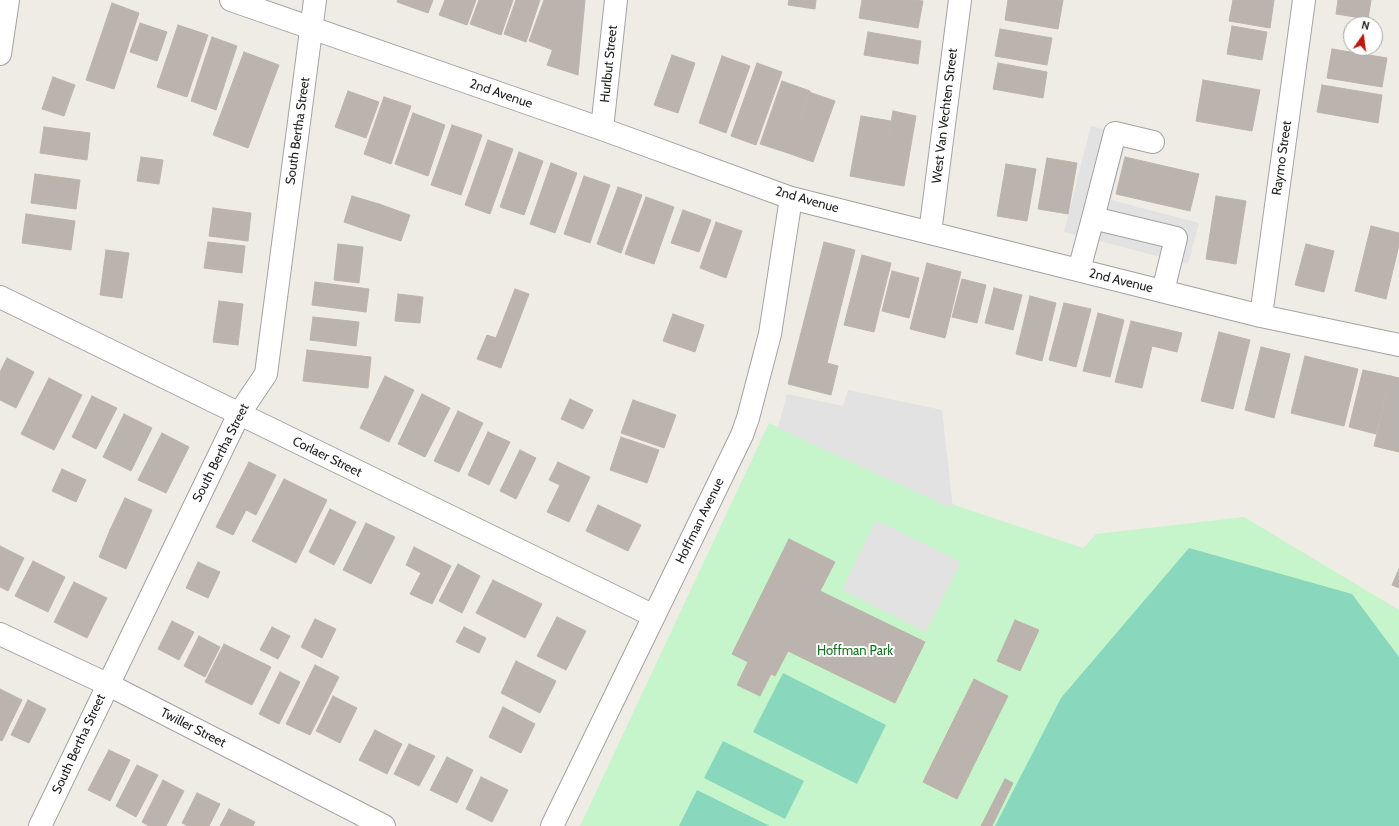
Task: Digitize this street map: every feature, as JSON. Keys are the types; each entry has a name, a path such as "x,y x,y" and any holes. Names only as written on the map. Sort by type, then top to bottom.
{"street":[{"path":"0,54 8,0"},
{"name":"2nd Avenue","path":"231,0 602,128 791,198 1261,316 1399,346"},
{"name":"South Bertha Street","path":"40,826 107,684 239,414 266,374 315,0"},
{"name":"Hurlbut Street","path":"602,128 616,0"},
{"name":"West Van Vechten Street","path":"930,233 960,0"},
{"name":"Raymo Street","path":"1261,316 1304,0"},
{"path":"1079,270 1115,133 1153,142"},
{"name":"Hoffman Avenue","path":"552,826 742,436 770,334 791,198"},
{"path":"1093,218 1176,238 1163,291"},
{"name":"Corlaer Street","path":"0,297 654,616"},
{"name":"Twiller Street","path":"0,634 107,684 384,826"}],"green space":[{"name":"Hoffman Park","path":"769,423 960,507 1083,548 1096,534 1244,517 1399,610 1399,826 580,826"},
{"path":"1189,548 1352,594 1399,657 1399,826 995,826 1061,698"},
{"path":"783,673 886,725 857,784 753,732"},
{"path":"723,741 804,781 785,819 704,778"},
{"path":"697,790 770,826 679,826"}],"shaded area":[{"path":"1091,126 1128,135 1111,200 1199,223 1188,264 1064,232"},
{"path":"848,390 942,410 953,509 778,428 787,394 843,406"},
{"path":"876,520 961,562 926,632 842,590"}],"building":[{"path":"398,0 433,0 428,13 397,2"},
{"path":"445,0 476,0 467,25 439,15"},
{"path":"479,0 513,0 501,35 470,24"},
{"path":"516,0 540,0 526,42 504,34"},
{"path":"544,0 571,0 553,50 529,41"},
{"path":"571,0 585,0 578,75 547,65"},
{"path":"789,0 816,0 815,9 788,5"},
{"path":"862,0 923,1 918,28 859,18"},
{"path":"1008,0 1063,0 1058,29 1005,20"},
{"path":"1233,0 1274,0 1270,28 1229,21"},
{"path":"1338,0 1371,0 1368,16 1349,16 1336,14"},
{"path":"112,3 139,13 114,89 86,80"},
{"path":"140,23 167,32 157,61 130,52"},
{"path":"178,25 208,35 187,97 157,87"},
{"path":"1232,26 1267,32 1262,60 1227,54"},
{"path":"1000,29 1052,38 1047,65 995,56"},
{"path":"868,32 921,41 918,64 864,55"},
{"path":"212,37 237,46 216,110 191,101"},
{"path":"1332,49 1343,51 1343,56 1375,56 1387,58 1382,87 1327,78"},
{"path":"244,52 279,65 248,148 213,135"},
{"path":"672,55 695,63 678,113 654,105"},
{"path":"722,56 750,66 726,133 699,123"},
{"path":"757,63 782,72 756,145 731,136"},
{"path":"998,63 1047,72 1043,98 993,89"},
{"path":"53,77 75,85 64,116 42,109"},
{"path":"1203,80 1260,90 1252,131 1196,121"},
{"path":"782,81 810,91 788,153 760,144"},
{"path":"1322,85 1382,95 1378,123 1317,112"},
{"path":"348,91 379,102 366,138 335,127"},
{"path":"809,92 835,101 813,162 788,153"},
{"path":"384,97 411,106 391,164 364,154"},
{"path":"893,111 916,116 904,186 881,182"},
{"path":"413,113 445,125 428,176 395,164"},
{"path":"861,116 891,121 881,182 850,176"},
{"path":"452,125 482,135 461,195 431,185"},
{"path":"44,127 90,133 87,160 40,153"},
{"path":"488,140 513,149 490,214 465,205"},
{"path":"519,152 543,161 524,215 500,207"},
{"path":"141,157 163,160 159,184 137,181"},
{"path":"1125,157 1199,174 1190,211 1116,194"},
{"path":"1047,158 1077,163 1068,214 1038,209"},
{"path":"551,163 577,173 555,233 530,224"},
{"path":"1006,164 1036,169 1027,221 997,216"},
{"path":"35,174 80,180 76,209 31,203"},
{"path":"584,176 610,185 590,243 564,234"},
{"path":"618,187 642,195 621,253 597,244"},
{"path":"352,196 379,204 370,231 344,222"},
{"path":"1216,196 1246,201 1236,264 1206,259"},
{"path":"646,197 674,207 654,264 625,254"},
{"path":"379,204 410,215 401,241 370,231"},
{"path":"213,208 251,213 248,241 209,236"},
{"path":"683,210 711,220 699,252 671,243"},
{"path":"26,214 75,221 71,250 22,243"},
{"path":"716,222 742,231 726,278 700,268"},
{"path":"1371,226 1399,233 1399,245 1386,299 1355,291"},
{"path":"208,242 245,246 242,273 204,268"},
{"path":"824,242 855,250 827,363 838,366 831,395 788,384"},
{"path":"338,244 363,247 359,283 334,280"},
{"path":"1306,244 1334,251 1324,292 1295,285"},
{"path":"106,250 129,253 122,298 100,295"},
{"path":"862,255 891,263 874,332 844,325"},
{"path":"927,263 961,272 945,338 910,329"},
{"path":"892,271 919,278 909,318 882,311"},
{"path":"962,279 986,285 977,323 952,317"},
{"path":"315,282 369,289 366,312 312,305"},
{"path":"994,288 1022,295 1013,330 985,323"},
{"path":"515,289 529,294 501,368 477,359 487,335 496,338"},
{"path":"398,294 423,297 420,323 395,321"},
{"path":"1030,296 1056,303 1042,361 1016,354"},
{"path":"219,301 243,304 238,345 213,342"},
{"path":"1064,303 1091,309 1076,367 1049,360"},
{"path":"1098,313 1124,320 1110,377 1083,371"},
{"path":"673,314 704,325 695,352 663,341"},
{"path":"313,317 359,322 356,346 310,340"},
{"path":"1131,321 1182,333 1177,352 1152,346 1142,388 1115,382"},
{"path":"1219,332 1250,340 1233,409 1201,401"},
{"path":"1261,347 1290,354 1274,418 1245,410"},
{"path":"307,350 371,357 368,388 303,381"},
{"path":"1305,356 1333,363 1319,420 1291,413"},
{"path":"7,358 34,372 16,408 0,400 0,372"},
{"path":"1333,363 1358,369 1344,426 1319,420"},
{"path":"1363,370 1391,376 1376,434 1349,427"},
{"path":"385,376 414,390 389,442 360,428"},
{"path":"1391,376 1399,378 1399,452 1374,446"},
{"path":"49,378 82,395 54,450 21,434"},
{"path":"422,394 450,408 425,457 398,444"},
{"path":"92,396 117,408 96,449 72,437"},
{"path":"570,399 593,410 583,429 561,419"},
{"path":"633,400 676,415 664,448 621,433"},
{"path":"458,411 483,423 459,472 434,461"},
{"path":"124,414 152,428 131,471 103,457"},
{"path":"488,432 510,442 489,485 468,475"},
{"path":"162,433 189,447 166,493 138,480"},
{"path":"621,437 659,450 647,483 610,470"},
{"path":"520,450 536,458 516,499 500,491"},
{"path":"249,462 276,475 256,515 246,510 233,535 216,527"},
{"path":"558,462 590,477 569,522 547,512 560,485 549,480"},
{"path":"62,469 86,480 76,502 52,491"},
{"path":"284,479 327,500 296,563 252,541"},
{"path":"125,498 152,510 138,542 110,530"},
{"path":"598,505 641,525 628,551 586,531"},
{"path":"330,509 356,522 334,565 309,552"},
{"path":"366,523 395,537 371,584 343,570"},
{"path":"110,530 138,542 126,569 99,557"},
{"path":"789,539 835,562 820,591 925,642 895,703 788,651 775,676 771,674 760,696 737,685 748,662 732,654"},
{"path":"0,546 24,558 8,591 0,587"},
{"path":"414,547 451,566 432,604 410,594 421,573 406,565"},
{"path":"33,561 65,577 48,612 15,596"},
{"path":"198,562 220,572 208,598 186,588"},
{"path":"458,564 480,576 462,613 439,601"},
{"path":"1399,569 1399,588 1392,585"},
{"path":"493,580 542,604 525,638 476,613"},
{"path":"74,582 107,598 87,638 54,622"},
{"path":"557,617 586,631 566,670 537,656"},
{"path":"315,619 336,629 322,658 301,647"},
{"path":"1015,620 1039,630 1020,671 997,661"},
{"path":"172,621 194,632 179,660 158,649"},
{"path":"272,627 290,636 278,659 260,650"},
{"path":"464,627 486,638 479,653 456,642"},
{"path":"199,636 220,647 205,677 184,666"},
{"path":"224,644 271,667 252,705 205,682"},
{"path":"516,661 556,681 540,713 501,693"},
{"path":"315,665 339,677 310,735 286,724"},
{"path":"280,672 300,682 279,724 259,714"},
{"path":"974,679 1008,696 957,799 923,782"},
{"path":"0,689 22,700 2,741 0,740"},
{"path":"333,696 357,708 340,743 316,731"},
{"path":"28,700 46,709 29,743 11,735"},
{"path":"503,707 535,724 521,753 489,737"},
{"path":"375,730 402,744 387,774 359,760"},
{"path":"409,744 435,756 419,786 394,774"},
{"path":"109,750 130,760 110,801 88,790"},
{"path":"447,757 473,770 457,803 430,790"},
{"path":"137,765 158,775 136,817 116,806"},
{"path":"481,777 508,790 492,822 466,809"},
{"path":"1005,779 1013,783 992,826 981,826"},
{"path":"163,780 184,791 166,826 149,826 142,822"},
{"path":"197,793 220,804 209,826 188,826 182,823"},
{"path":"229,809 255,822 253,826 220,826"}]}
